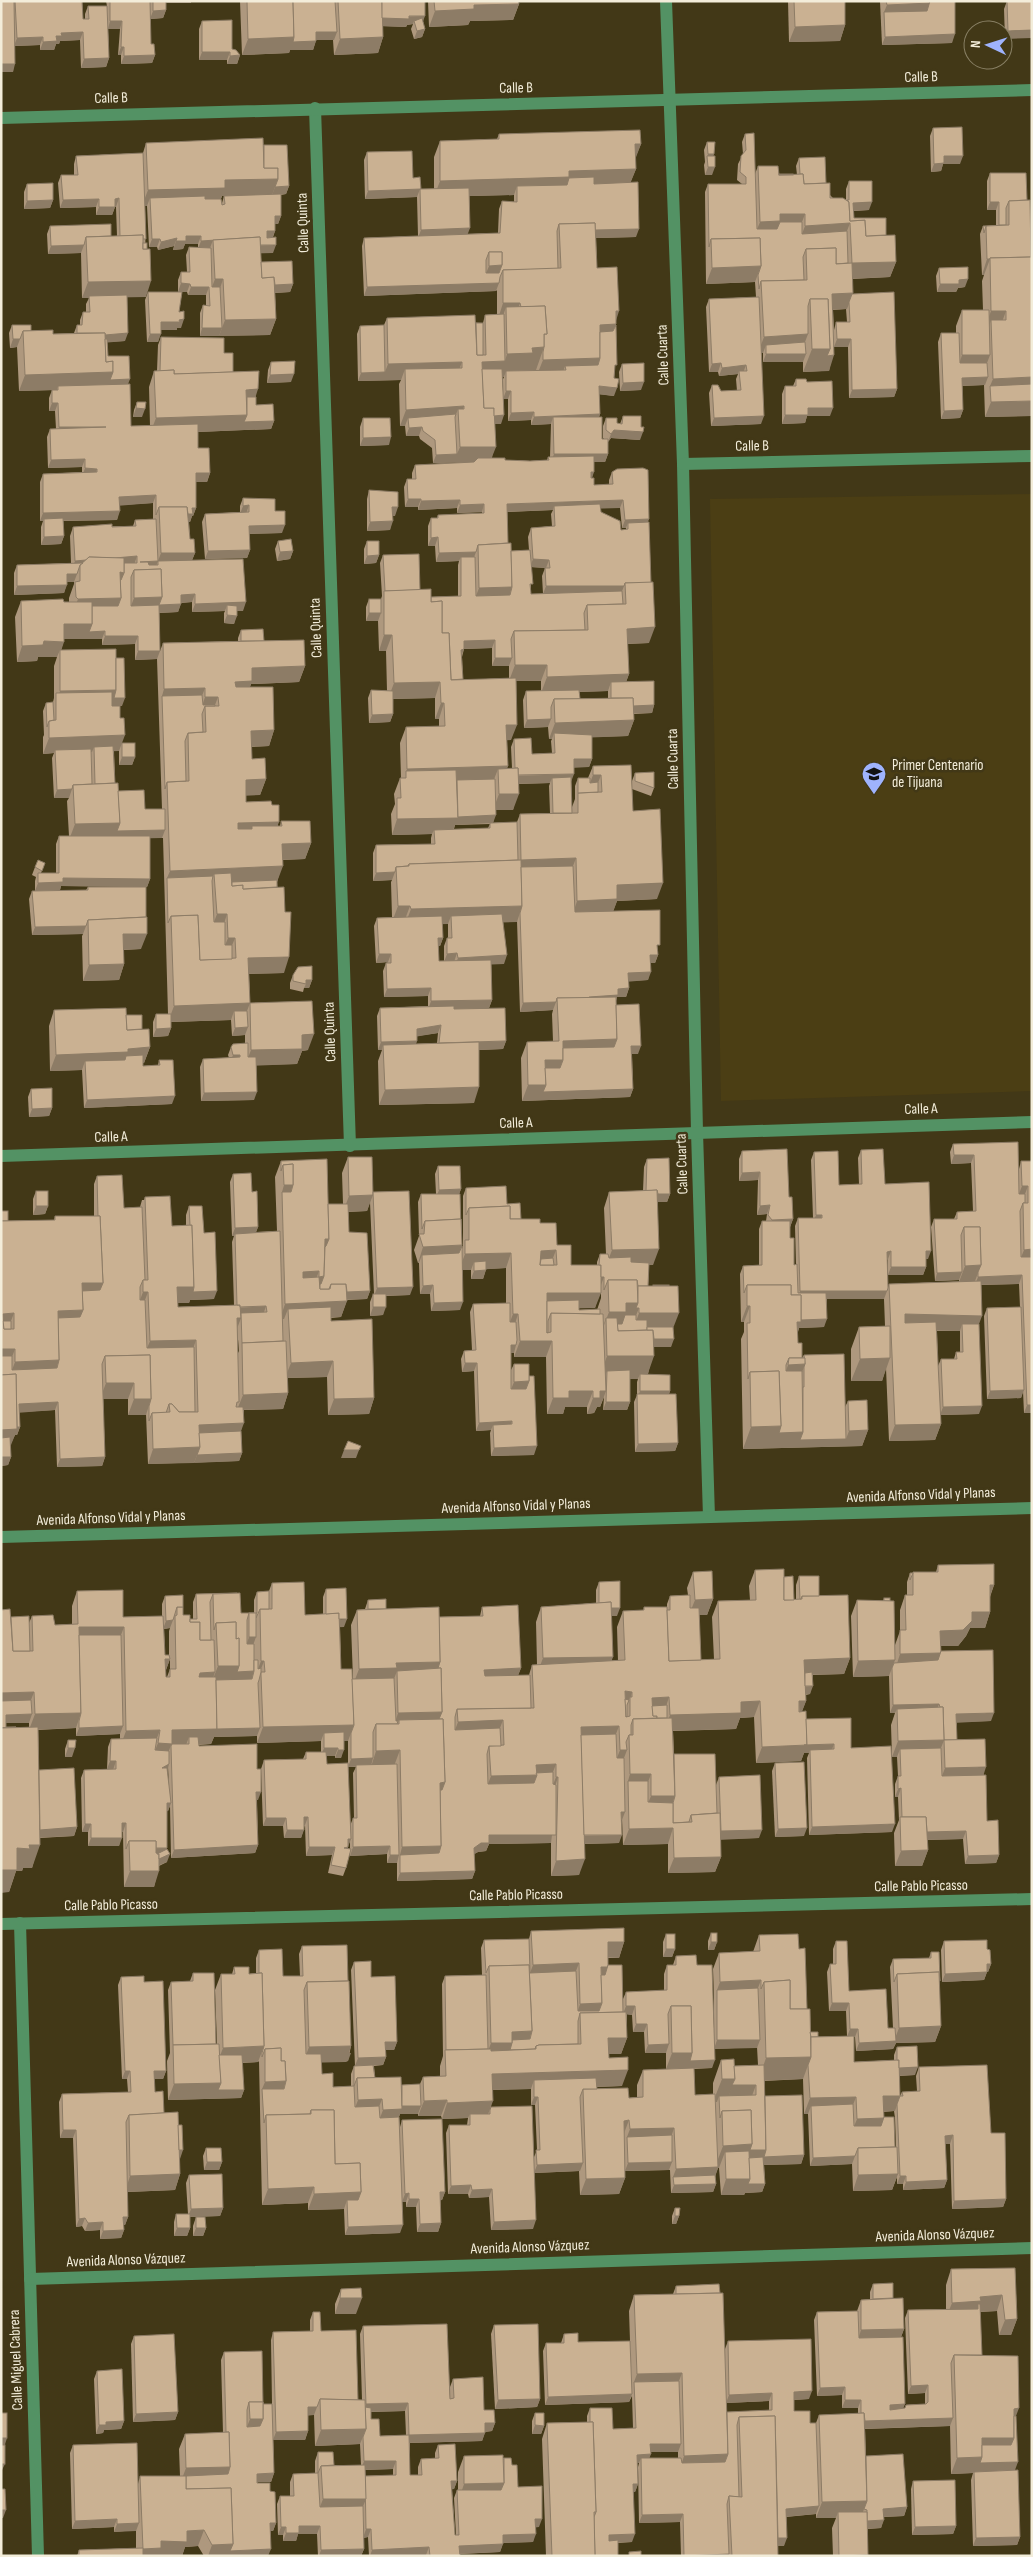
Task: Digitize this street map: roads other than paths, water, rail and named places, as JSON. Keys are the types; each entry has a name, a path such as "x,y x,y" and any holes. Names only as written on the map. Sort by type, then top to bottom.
{"street":[{"name":"Calle Cuarta","path":"666,1 683,464 697,1132 709,1517"},
{"name":"Calle B","path":"1,118 1032,90"},
{"name":"Calle Quinta","path":"315,108 350,1146"},
{"name":"Calle B","path":"683,464 1032,456"},
{"name":"Calle A","path":"1,1156 350,1146 697,1132 1032,1122"},
{"name":"Avenida Alfonso Vidal y Planas","path":"1,1537 1032,1508"},
{"name":"Calle Pablo Picasso","path":"1,1924 1032,1899"},
{"name":"Calle Miguel Cabrera","path":"20,1923 38,2556"},
{"name":"Avenida Alonso Vázquez","path":"30,2279 1032,2248"}],"place":[{"name":"Primer Centenario de Tijuana","path":"874,795"}]}
